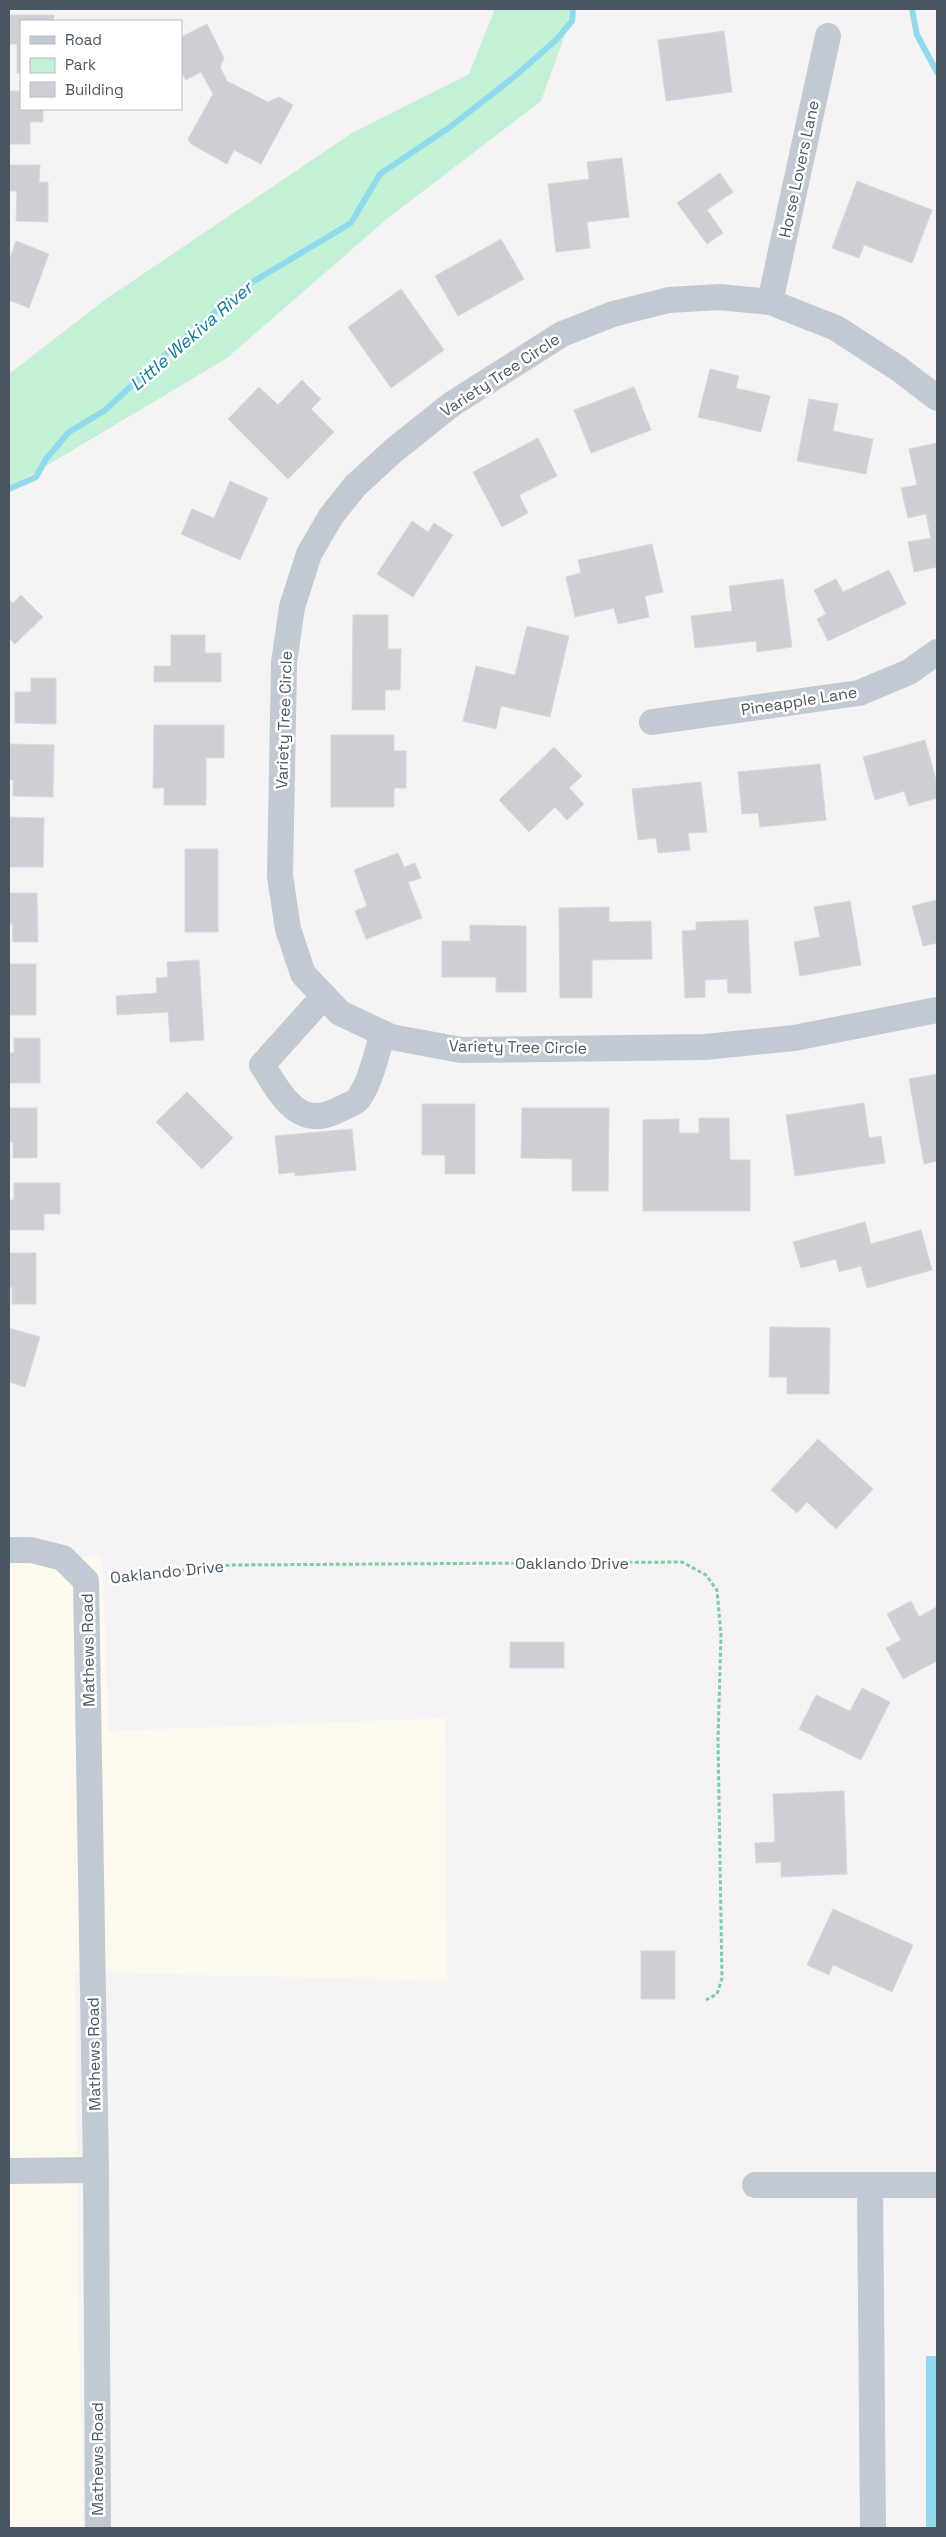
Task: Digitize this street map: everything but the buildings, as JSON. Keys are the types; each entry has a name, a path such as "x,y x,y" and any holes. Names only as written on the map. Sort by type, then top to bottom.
{"street":[{"name":"Horse Lovers Lane","path":"770,302 828,36"},
{"name":"Variety Tree Circle","path":"937,398 899,369 836,328 770,302 719,297 669,300 613,314 562,334 452,404 393,451 355,486 331,516 309,554 290,616 284,662 280,856 280,876 288,929 303,974 340,1012 391,1037 461,1050 705,1047 794,1038 937,1010"},
{"name":"Pineapple Lane","path":"652,722 859,693 909,672 937,652"},
{"path":"324,996 262,1065 286,1104 306,1115 329,1115 358,1099 370,1075 383,1033"},
{"name":"Oaklando Drive","path":"9,1550 31,1550 63,1558 86,1581"},
{"name":"Mathews Road","path":"86,1581 96,2170 98,2528"},
{"path":"9,2171 96,2170"},
{"path":"756,2185 937,2185"},
{"path":"870,2185 873,2528"}],"path":[{"name":"Oaklando Drive","path":"86,1581 232,1565 682,1562 706,1575 717,1590 721,1635 718,1740 722,1978 717,1994 706,2000"}],"shaded area":[{"path":"102,1556 109,1731 445,1718 447,1981 75,1972 83,2528 9,2528 9,1559"}],"green space":[{"path":"495,9 570,9 567,29 541,101 388,218 227,358 9,488 9,374 106,299 352,133 469,74"}],"water":[{"path":"926,2356 937,2356 937,2528 926,2528"}],"waterway":[{"name":"Little Wekiva River","path":"9,489 36,477 46,459 69,432 104,411 174,347 246,286 351,223 380,174 450,127 514,77 556,40 572,21 573,9"},
{"path":"912,9 917,35 937,72"}]}
